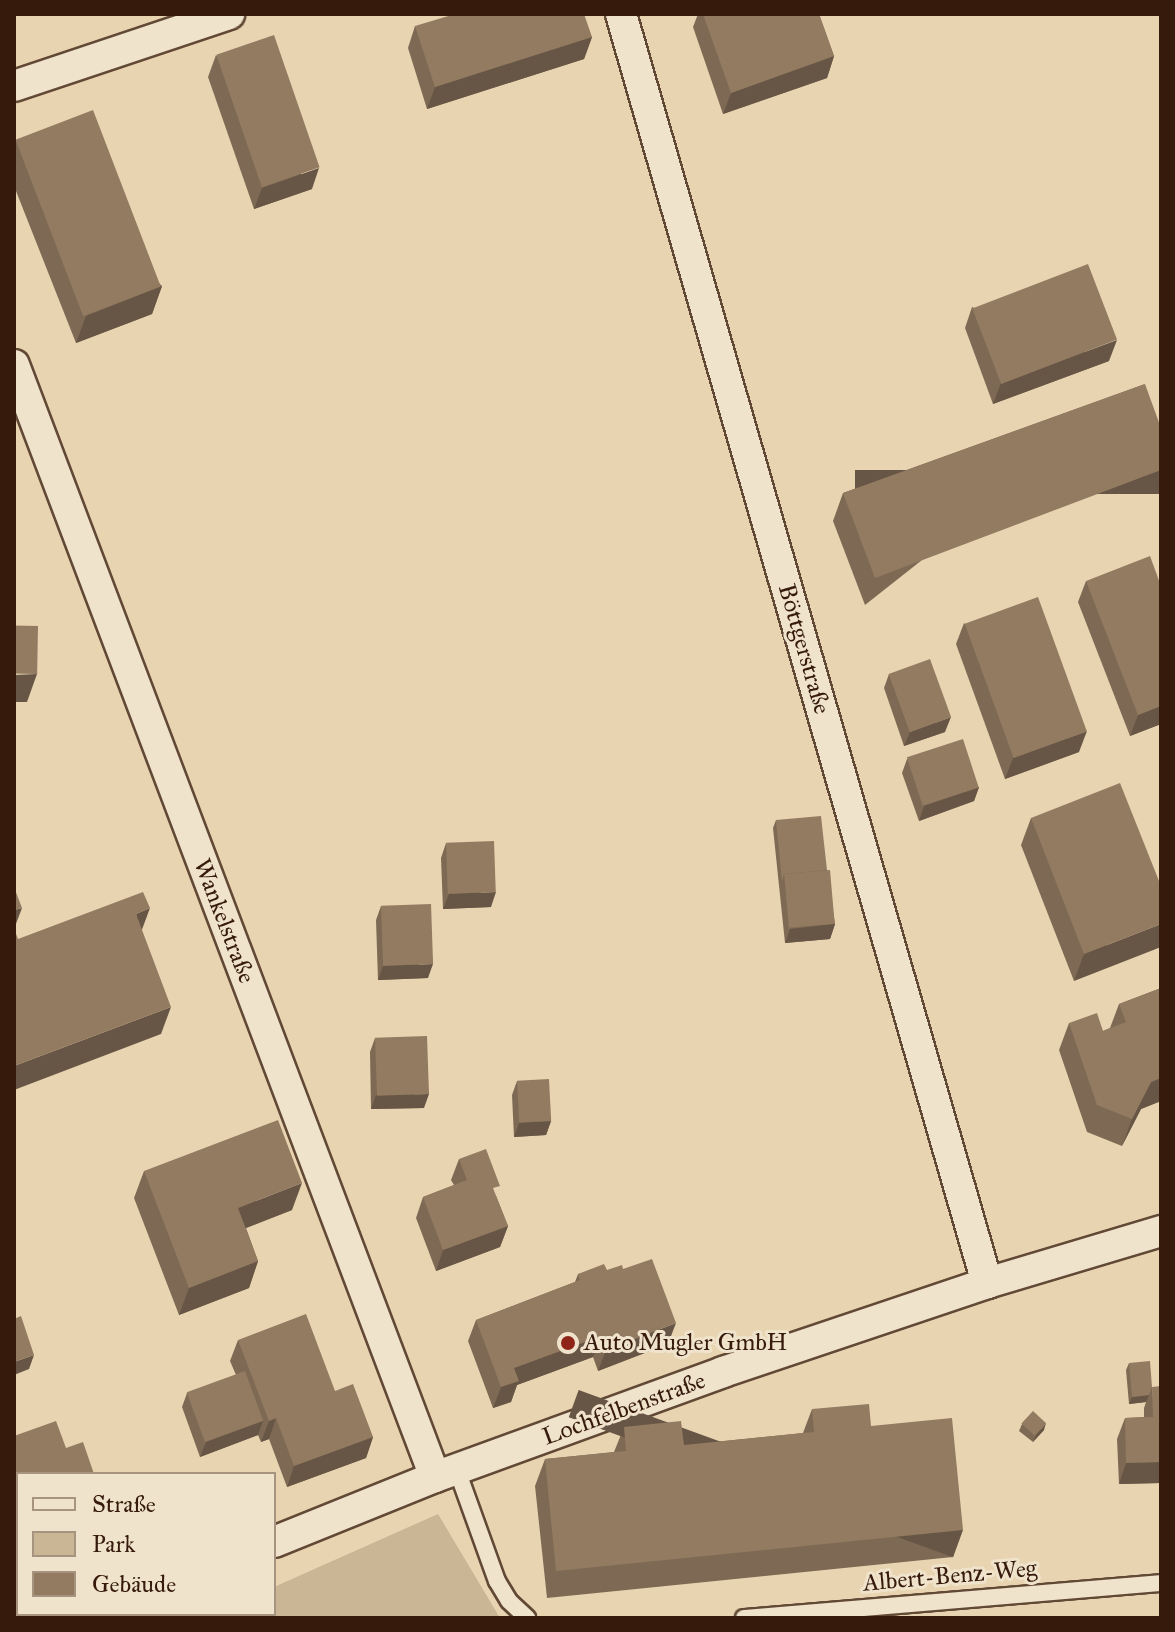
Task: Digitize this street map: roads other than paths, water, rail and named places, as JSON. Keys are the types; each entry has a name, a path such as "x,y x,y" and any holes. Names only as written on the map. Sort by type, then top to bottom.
{"street":[{"path":"14,86 229,14"},
{"name":"Böttgerstraße","path":"621,14 987,1283"},
{"name":"Wankelstraße","path":"14,365 446,1474"},
{"name":"Lochfelbenstraße","path":"276,1541 446,1474 723,1372 987,1283 1161,1231"}],"lane":[{"path":"446,1474 497,1581 509,1601 527,1618"},
{"name":"Albert-Benz-Weg","path":"744,1618 1161,1583"}],"place":[{"name":"Auto Mugler GmbH","path":"568,1343"}]}
